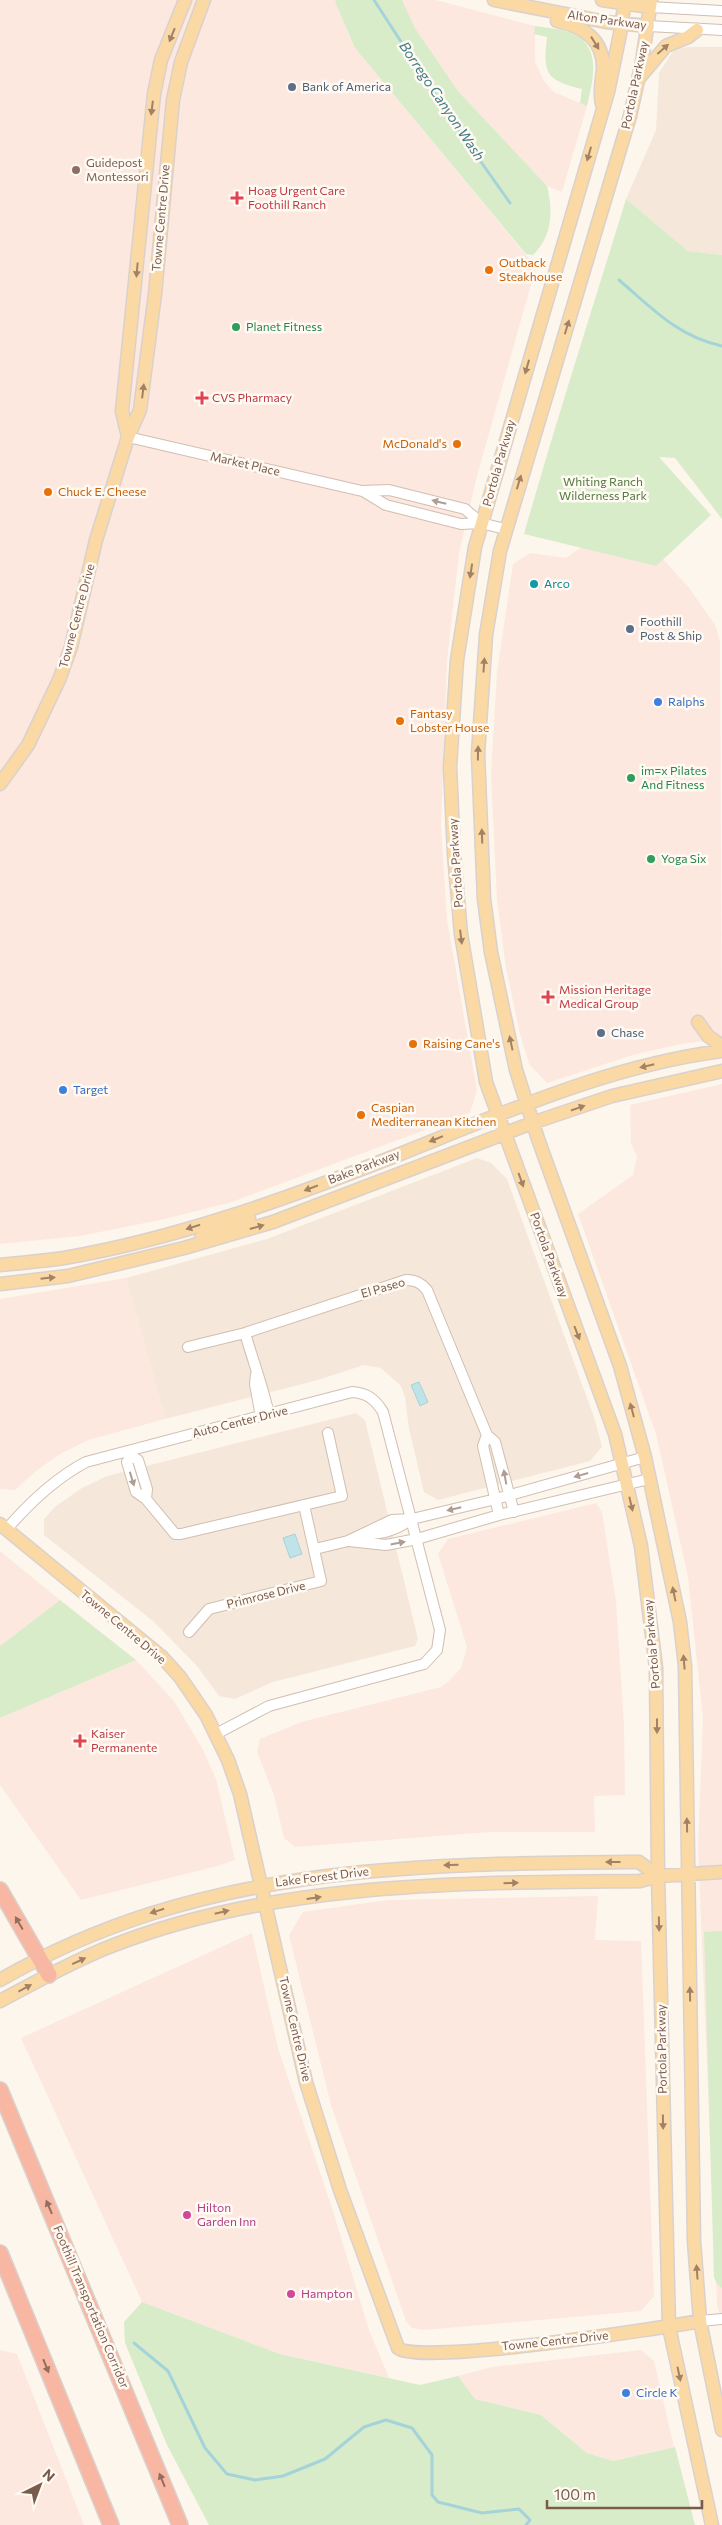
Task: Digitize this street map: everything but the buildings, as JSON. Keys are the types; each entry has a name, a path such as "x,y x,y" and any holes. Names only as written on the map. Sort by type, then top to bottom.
{"highway":[{"path":"0,1890 49,1975"},
{"name":"Foothill Transportation Corridor","path":"0,2090 180,2525"},
{"path":"0,2253 111,2525"}],"main road":[{"name":"Towne Centre Drive","path":"128,436 122,411 154,94 161,60 186,0"},
{"name":"Towne Centre Drive","path":"0,784 28,745 59,680 71,647 96,540 128,436 140,410 155,294 173,100 181,62 204,0"},
{"name":"Alton Parkway","path":"494,0 622,24 648,26"},
{"name":"Alton Parkway","path":"602,0 651,3"},
{"name":"Portola Parkway","path":"624,2 622,24 608,92 602,107 475,547 457,660 450,767 454,854 461,934 486,1082 615,1434 641,1546 656,1668 658,1876 669,2326 712,2525"},
{"name":"Portola Parkway","path":"651,3 638,79 599,222 505,529 486,635 478,754 485,908 492,952 526,1104 620,1366 645,1456 680,1622 685,1666 694,2241 700,2321 722,2430"},
{"path":"523,6 533,16 571,24 583,29 593,38 602,60 599,93 602,107"},
{"path":"638,79 666,46 688,37 696,30"},
{"path":"698,1022 708,1036 722,1046"},
{"name":"Bake Parkway","path":"0,1265 64,1258 182,1231 274,1201 497,1114 604,1076 695,1055 722,1051"},
{"path":"695,1055 722,1058"},
{"name":"Bake Parkway","path":"0,1284 68,1276 184,1248 273,1222 532,1123 612,1096 722,1072"},
{"path":"184,1248 216,1229 258,1215 274,1201"},
{"name":"Towne Centre Drive","path":"3,1527 162,1657 194,1695 216,1734 240,1794 306,2082 319,2126 371,2280 393,2339 400,2350 407,2353 466,2351 600,2338 669,2326"},
{"name":"Lake Forest Drive","path":"0,1980 39,1957 102,1929 185,1902 261,1885 362,1871 462,1865 639,1862 658,1876"},
{"name":"Lake Forest Drive","path":"0,2001 49,1975 109,1947 227,1911 435,1884 640,1881 658,1876 722,1872"},
{"path":"669,2326 700,2321"}],"street":[{"name":"Alton Parkway","path":"651,3 722,10"},
{"name":"Alton Parkway","path":"648,26 722,30"},
{"name":"Market Place","path":"128,436 362,491 389,490 465,509 481,523"},
{"name":"Market Place","path":"362,491 386,505 461,524 481,523 505,529"},
{"name":"El Paseo","path":"188,1347 245,1333 390,1285 414,1280 422,1284 427,1290 487,1435 495,1442 514,1512"},
{"path":"245,1333 256,1373 255,1384 265,1416"},
{"name":"Auto Center Drive","path":"3,1527 40,1494 71,1470 86,1462 130,1453 352,1392 363,1393 371,1397 383,1412 412,1519 440,1630 437,1650 432,1658 424,1664 269,1706 216,1734"},
{"path":"130,1453 138,1460 147,1489 146,1499 175,1534 342,1496 328,1433"},
{"name":"El Paseo","path":"487,1435 483,1446 499,1515"},
{"path":"315,1549 348,1541 392,1520 412,1519 496,1499 645,1456"},
{"path":"348,1541 386,1545 417,1540 499,1515 649,1479"},
{"name":"Primrose Drive","path":"189,1632 209,1609 321,1581 304,1505"},
{"path":"700,2321 722,2319"}],"shaded area":[{"path":"0,0 336,0 335,2 355,48 536,267 477,476 459,553 447,661 441,826 447,920 477,1090 470,1113 232,1202 165,1219 80,1236 0,1244"},
{"path":"402,0 436,0 535,26 535,62 544,81 554,92 587,106 562,192 547,186 458,91 415,28"},
{"path":"686,47 722,47 722,255 688,251 626,199 656,130 659,73 673,51"},
{"path":"598,535 655,550 690,589 715,625 720,641 722,1039 681,1044 633,1055 547,1083 529,1064 520,1034 506,968 497,900 491,774 497,672 513,564 530,553 566,558"},
{"path":"722,1084 722,2323 717,2305 698,1848 703,1718 688,1577 656,1434 578,1214 633,1175 637,1157 631,1143 630,1105"},
{"path":"477,1158 491,1163 507,1179 595,1420 602,1447 590,1461 438,1500 424,1492 409,1429 405,1397 401,1386 381,1368 364,1365 318,1380 165,1419 126,1278 267,1239"},
{"path":"126,1278 165,1419 88,1440 60,1454 36,1471 15,1490 0,1489 0,1299"},
{"path":"356,1413 365,1420 418,1639 415,1646 273,1682 235,1699 219,1696 197,1666 153,1621 44,1535 44,1519 56,1506 82,1488 107,1476"},
{"path":"596,1503 602,1512 616,1601 624,1724 625,1795 594,1796 595,1832 490,1832 295,1847 284,1838 274,1795 257,1752 260,1739 301,1722 441,1687 461,1668 467,1647 438,1554 448,1539"},
{"path":"0,1551 60,1600 0,1646"},
{"path":"136,1660 174,1701 203,1750 216,1779 235,1860 218,1866 81,1900 0,1785 0,1718"},
{"path":"598,1896 595,1940 641,1941 654,2296 641,2311 424,2330 412,2328 406,2321 331,2105 289,1935 303,1912 388,1900"},
{"path":"252,1933 278,2048 333,2211 369,2330 389,2378 280,2354 142,2302 21,2038"},
{"path":"0,2350 17,2354 84,2525 0,2525"},
{"path":"641,2350 654,2361 674,2447 613,2461 587,2453 541,2415 475,2399 458,2376 492,2367"}],"green space":[{"path":"336,0 402,0 415,28 458,91 547,186 550,222 540,248 533,255 526,254 355,48 335,2"},
{"path":"535,26 574,34 583,40 589,48 592,57 593,77 587,106 580,103 582,89 560,82 549,73 546,59 547,37 534,34"},
{"name":"Whiting Ranch Wilderness Park","path":"626,199 688,251 722,255 722,519 675,458 659,457 711,515 656,566 524,534"},
{"path":"60,1600 136,1660 0,1718 0,1646"},
{"path":"722,1931 722,2288 717,2284 714,2277 704,1932"},
{"path":"142,2302 280,2354 420,2385 458,2376 475,2399 541,2415 587,2453 613,2461 675,2447 695,2525 209,2525 167,2445 125,2343 124,2322"}],"water":[{"path":"419,1382 428,1402 420,1406 411,1385"},
{"path":"295,1534 302,1554 290,1558 283,1538"}],"waterway":[{"name":"Borrego Canyon Wash","path":"374,0 455,125 510,203"},
{"name":"Borrego Canyon Wash","path":"619,280 654,311 679,329 706,342 722,346"},
{"path":"134,2343 168,2371 205,2448 227,2474 255,2480 283,2476 325,2459 364,2427 386,2420 412,2428 432,2455 432,2495 438,2502 482,2513 519,2509 530,2520 526,2525"}],"place":[{"name":"Bank of America","path":"292,87"},
{"name":"Guidepost Montessori","path":"76,170"},
{"name":"Hoag Urgent Care Foothill Ranch","path":"237,198"},
{"name":"Outback Steakhouse","path":"489,270"},
{"name":"Planet Fitness","path":"236,327"},
{"name":"CVS Pharmacy","path":"202,398"},
{"name":"McDonald's","path":"457,444"},
{"name":"Chuck E. Cheese","path":"48,492"},
{"name":"Arco","path":"534,584"},
{"name":"Foothill Post & Ship","path":"630,629"},
{"name":"Ralphs","path":"658,702"},
{"name":"Fantasy Lobster House","path":"400,721"},
{"name":"im=x Pilates And Fitness","path":"631,778"},
{"name":"Yoga Six","path":"651,859"},
{"name":"Mission Heritage Medical Group","path":"548,997"},
{"name":"Chase","path":"601,1033"},
{"name":"Raising Cane's","path":"413,1044"},
{"name":"Target","path":"63,1090"},
{"name":"Caspian Mediterranean Kitchen","path":"361,1115"},
{"name":"Kaiser Permanente","path":"80,1741"},
{"name":"Hilton Garden Inn","path":"187,2215"},
{"name":"Hampton","path":"291,2294"},
{"name":"Circle K","path":"626,2393"}]}
